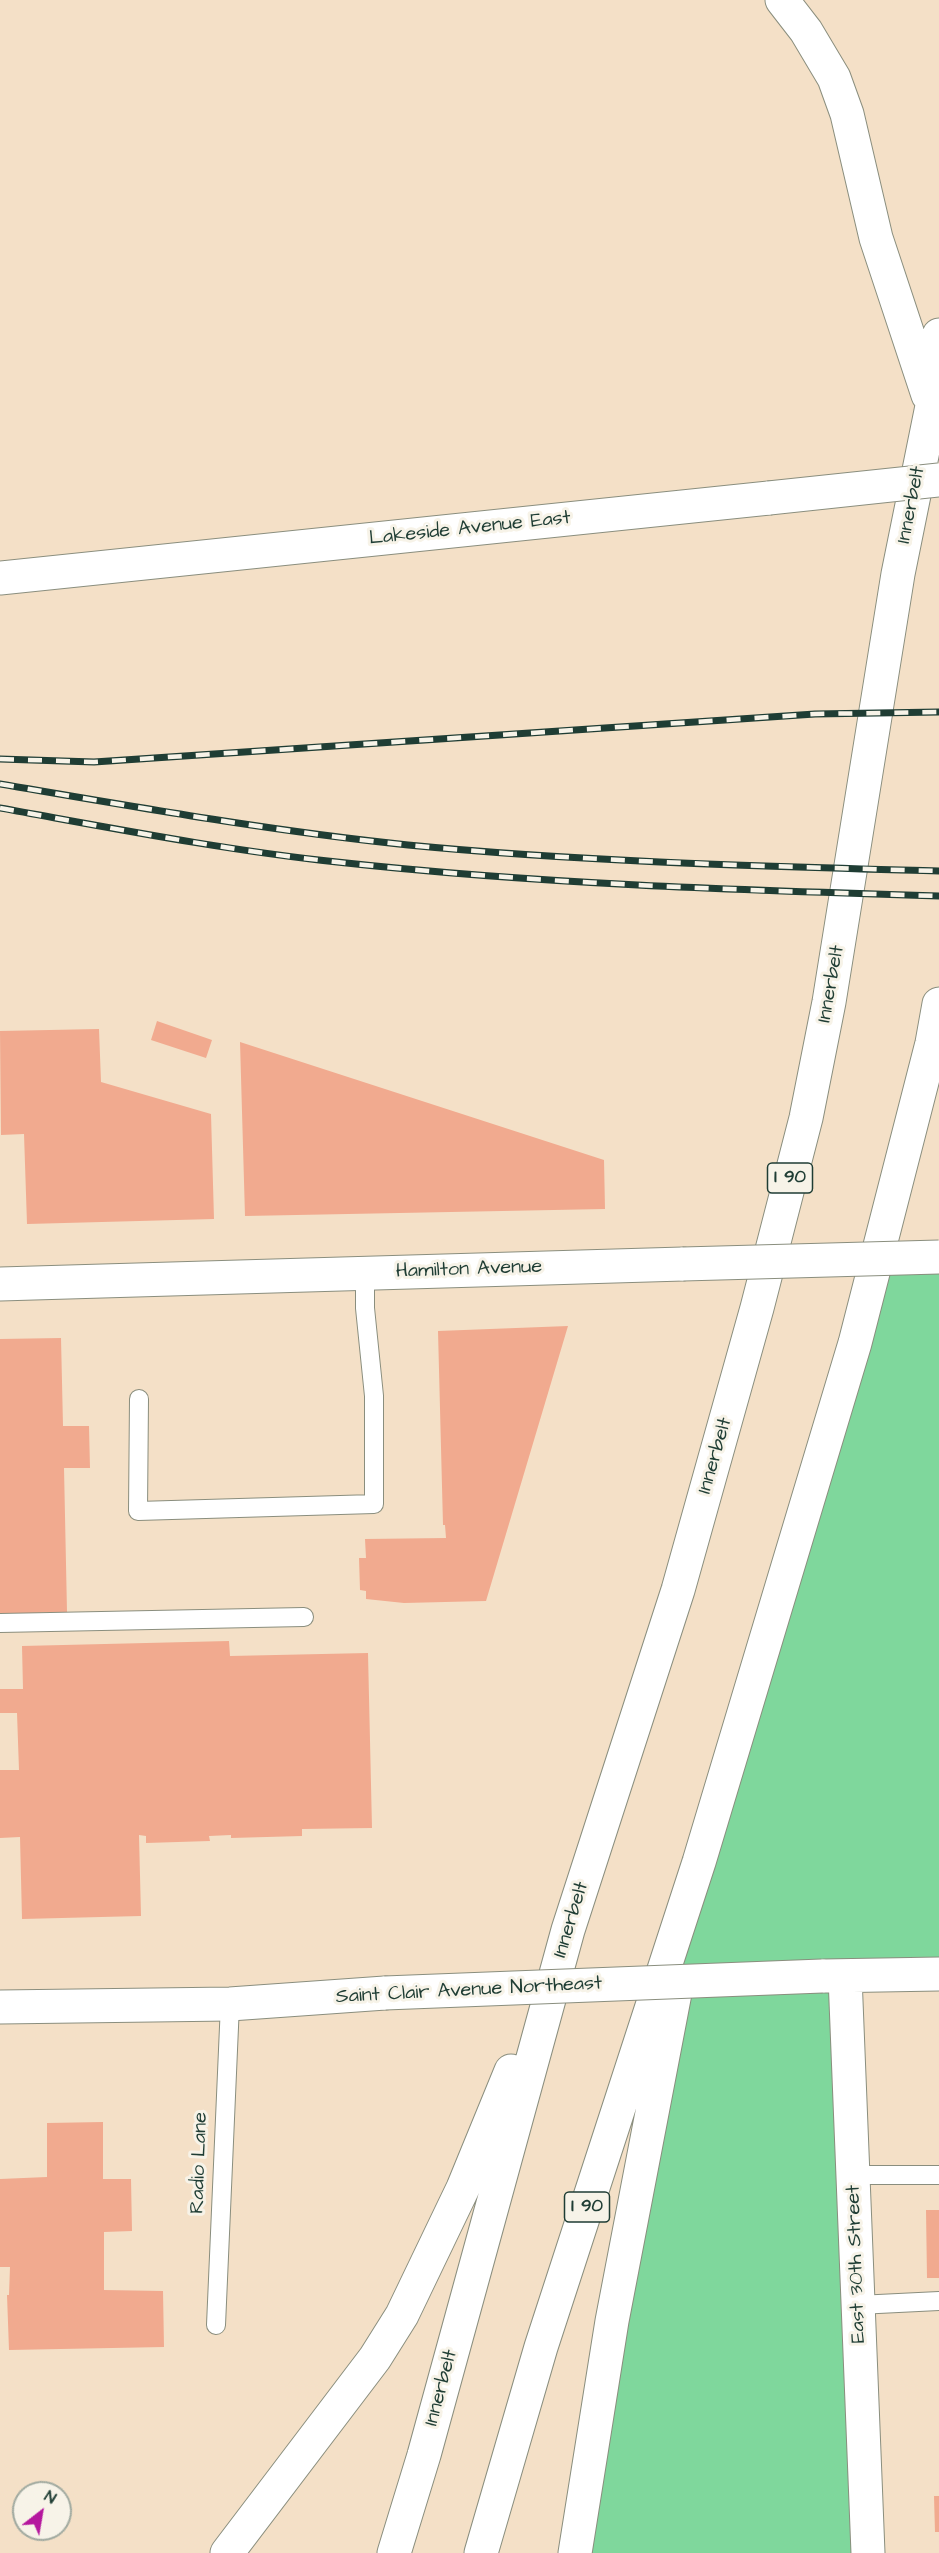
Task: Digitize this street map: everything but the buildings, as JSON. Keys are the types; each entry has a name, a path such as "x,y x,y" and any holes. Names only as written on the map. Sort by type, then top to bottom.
{"main road":[{"path":"782,0 806,31 834,78 847,114 876,238 932,406"},
{"name":"Innerbelt","path":"394,2553 424,2455 568,1930 681,1579 757,1308 806,1118 829,1002 898,574 932,406 939,335"},
{"name":"Lakeside Avenue East","path":"0,578 939,480"},
{"name":"I 90","path":"481,2553 541,2348 699,1862 855,1343 932,1043 939,1004"},
{"name":"Hamilton Avenue","path":"0,1284 939,1257"},
{"path":"575,2553 612,2321 641,2181 699,1862"},
{"path":"227,2553 375,2358 402,2315 463,2188 568,1930"},
{"name":"Saint Clair Avenue Northeast","path":"0,2007 230,2004 385,1994 939,1974"},
{"name":"East 30th Street","path":"834,1976 853,2175 868,2553"}],"lane":[{"path":"139,1399 138,1511 374,1504 374,1396 365,1308 365,1273"},
{"path":"0,1623 304,1617"},
{"name":"Radio Lane","path":"216,2325 230,2004"},
{"path":"853,2175 939,2175"},
{"path":"858,2305 939,2301"}],"green space":[{"path":"939,1257 939,1974 845,1976 868,2553 575,2553 699,1862 876,1259"}],"railway":[{"path":"0,759 94,762 815,714 939,712"},
{"path":"0,784 255,826 408,845 607,859 939,871"},
{"path":"0,808 252,851 412,870 638,885 939,896"}]}
